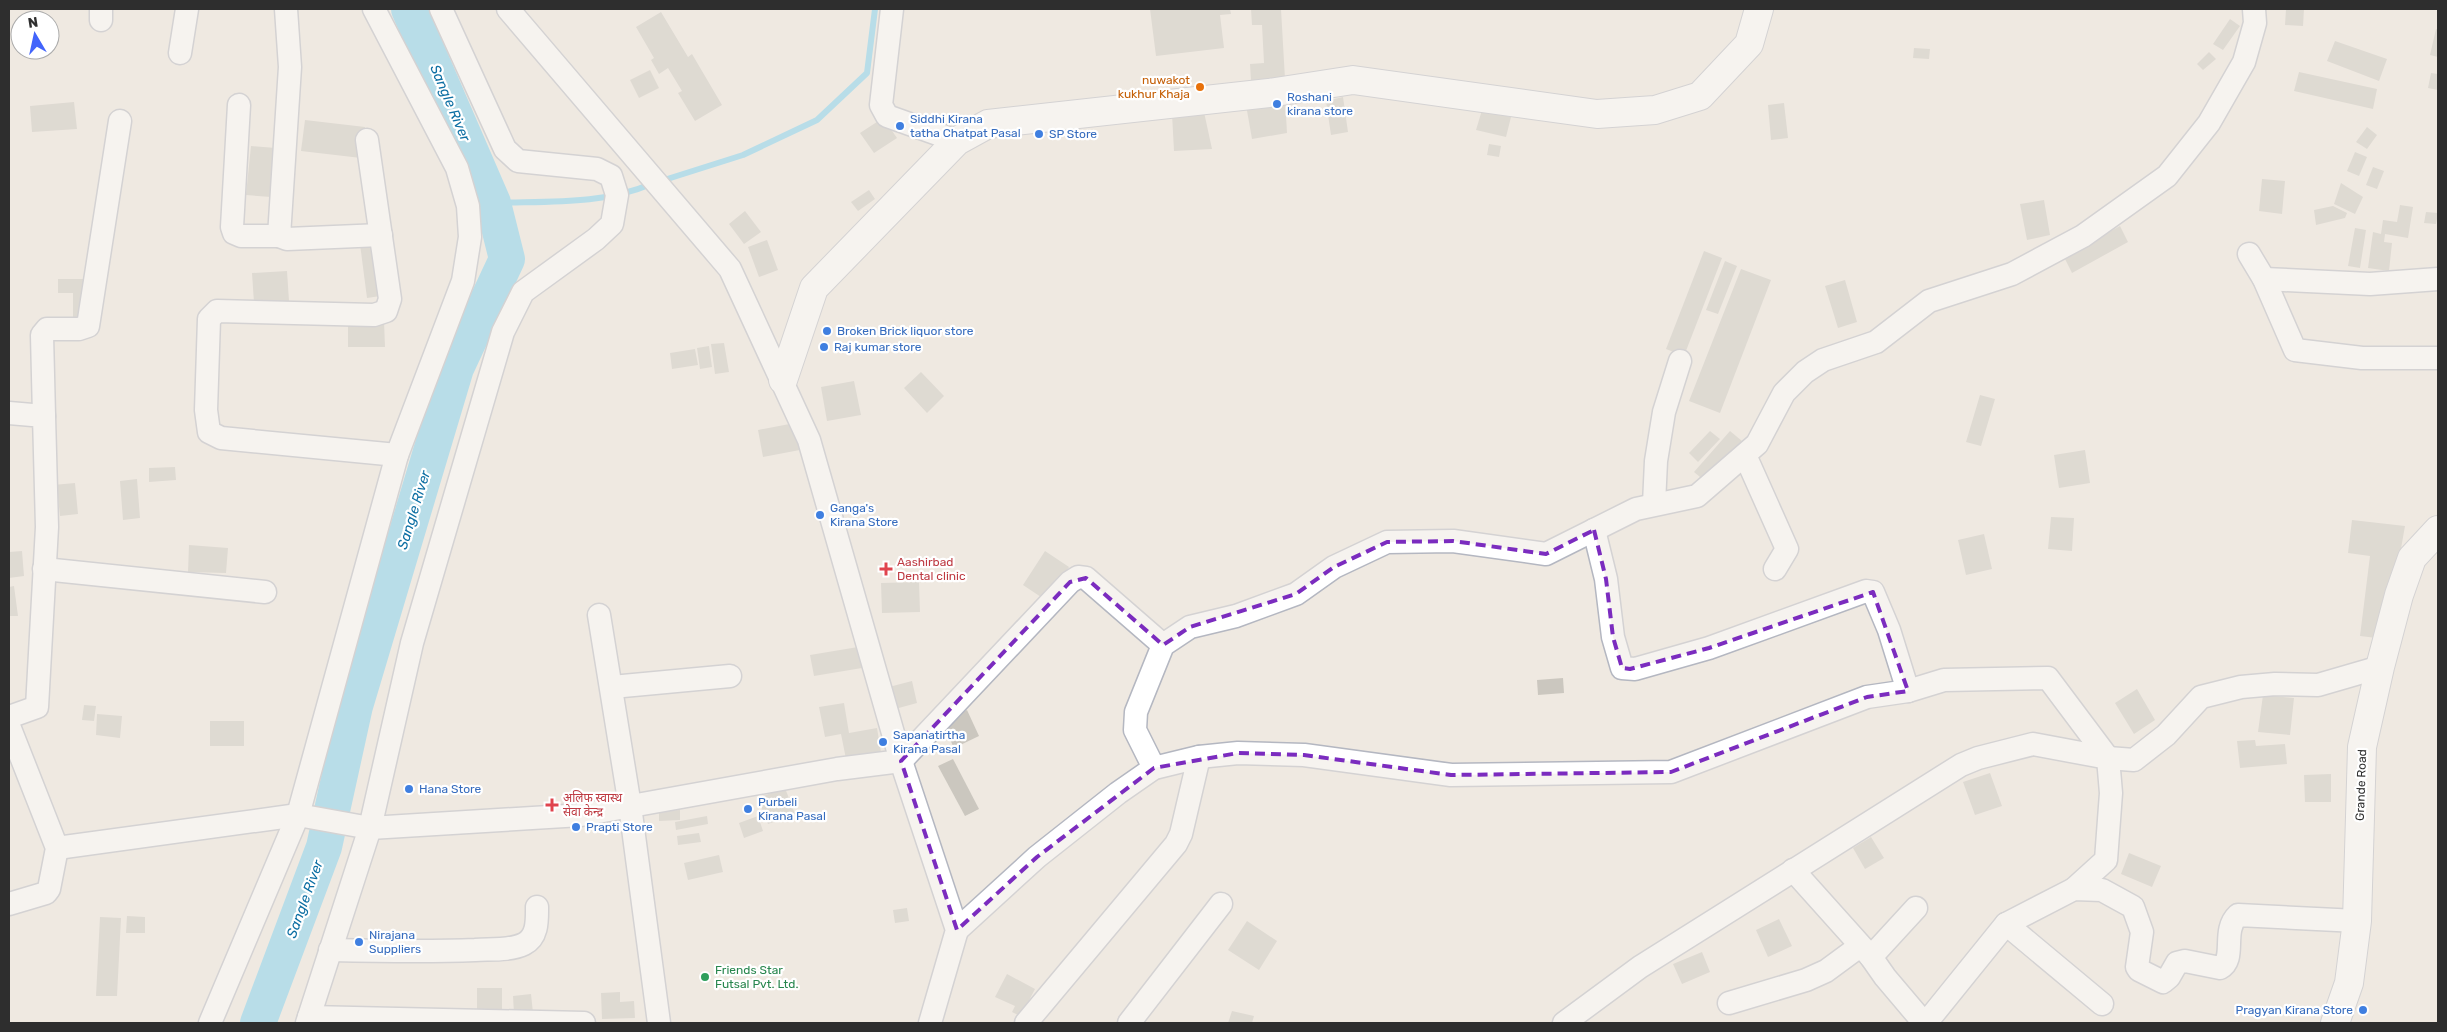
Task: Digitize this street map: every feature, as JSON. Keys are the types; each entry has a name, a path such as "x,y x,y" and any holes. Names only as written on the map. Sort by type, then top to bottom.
{"street":[{"path":"180,53 187,9"},
{"path":"279,236 290,67 286,9"},
{"path":"210,1023 304,816 397,455 464,281 470,236 468,206 457,168 374,9"},
{"path":"442,9 505,149 518,161 597,168 610,176 617,195 612,224 596,239 523,292 503,332 412,643 330,950 308,1020 584,1023"},
{"path":"508,9 575,90 607,124 730,269 783,380 809,440 901,761 957,930"},
{"path":"892,9 881,105 887,116 957,141"},
{"path":"783,380 814,288 957,141 988,124 1269,93 1353,80 1597,114 1655,110 1700,96 1749,44 1759,9"},
{"path":"1154,768 1135,730 1136,712 1163,645 1190,627 1236,616 1296,594 1334,567 1388,542 1453,541 1546,554 1636,509 1697,496 1757,444 1784,393 1805,372 1823,360 1876,342 1929,301 2012,274 2084,236 2167,176 2209,123 2244,62 2255,23 2254,9"},
{"path":"239,105 232,227 234,233 241,236 279,236 287,238 381,235"},
{"path":"9,717 37,707 47,527 42,335 47,329 79,329 88,326 120,121"},
{"path":"367,140 390,299 386,311 374,315 217,311 209,319 206,410 209,432 221,438 397,455"},
{"path":"2248,254 2264,279 2295,350 2362,358 2438,358"},
{"path":"2264,279 2370,284 2438,279"},
{"path":"1654,504 1656,461 1664,412 1680,361"},
{"path":"9,413 44,416"},
{"path":"1745,455 1787,549 1775,569"},
{"path":"1594,530 1606,579 1613,637 1622,668 1635,669 1709,648 1866,591 1873,592 1889,630 1908,691"},
{"name":"Grande Road","path":"2335,1023 2349,983 2358,922 2362,747 2399,595 2412,558 2438,530"},
{"path":"44,569 265,592"},
{"path":"57,848 304,816 363,826 581,815 837,769 901,761 1070,582 1078,577 1086,578 1163,645"},
{"path":"599,615 630,806 659,1023"},
{"path":"1564,1023 1640,967 1962,765 1978,758 2033,744 2108,758 2134,760 2166,735 2201,697 2241,687 2274,684 2318,685 2380,667"},
{"path":"612,687 730,676"},
{"path":"930,1023 957,930 1038,857 1118,793 1154,768 1199,757 1238,753 1304,755 1450,776 1671,772 1867,697 1908,691 1944,680 2048,678 2063,695 2087,733 2108,758 2110,793 2106,860 2074,889 2006,924 1925,1023 1865,951 1793,870"},
{"path":"9,726 57,848 49,889 46,893 9,904"},
{"path":"1026,1023 1176,844 1181,834 1199,757"},
{"path":"2074,889 2102,890 2133,907 2142,932 2137,967 2139,970 2162,982 2169,977 2177,963 2185,961 2220,968 2226,965 2230,925 2238,915 2358,922"},
{"path":"1128,1023 1221,904"},
{"path":"330,950 423,953 505,949 524,944 532,937 537,925 537,906"},
{"path":"1729,1003 1806,980 1826,971 1865,951 1916,908"},
{"path":"2006,924 2102,1004"}],"highlighted area":[{"path":"1594,530 1606,579 1613,637 1622,668 1630,669 1709,648 1873,592 1908,691 1867,697 1671,772 1451,775 1304,755 1238,753 1154,768 1037,857 957,930 901,761 1070,582 1086,578 1163,645 1190,627 1296,594 1334,567 1387,542 1453,541 1546,554"}],"building":[{"path":"1150,9 1230,9 1231,14 1220,15 1224,48 1156,56"},
{"path":"1251,9 1281,9 1285,79 1251,81 1250,64 1264,63 1262,25 1252,25"},
{"path":"2286,9 2304,9 2303,26 2285,25"},
{"path":"661,12 688,57 692,54 722,105 695,121 678,93 682,91 668,68 659,74 651,60 654,58 636,27"},
{"path":"2230,19 2240,26 2223,50 2213,44"},
{"path":"2436,29 2438,30 2438,57 2430,55"},
{"path":"2335,41 2387,59 2379,81 2327,61"},
{"path":"1914,48 1930,49 1929,59 1913,58"},
{"path":"2209,52 2216,59 2203,70 2197,64"},
{"path":"650,70 659,88 639,98 630,80"},
{"path":"2299,72 2377,89 2373,109 2294,91"},
{"path":"2431,73 2438,74 2438,90 2428,88"},
{"path":"1343,97 1348,132 1331,135 1326,101"},
{"path":"1285,98 1287,133 1252,139 1246,105"},
{"path":"74,102 77,129 32,132 30,106"},
{"path":"1784,103 1788,138 1771,140 1768,105"},
{"path":"1482,110 1511,117 1506,137 1476,130"},
{"path":"1204,112 1212,149 1174,151 1172,114"},
{"path":"883,118 897,138 874,153 860,133"},
{"path":"305,120 365,127 361,158 301,151"},
{"path":"2367,127 2377,135 2367,149 2356,142"},
{"path":"1489,144 1501,146 1499,157 1487,155"},
{"path":"251,146 276,148 271,197 246,195"},
{"path":"2355,152 2367,157 2359,176 2347,171"},
{"path":"2373,167 2384,171 2377,189 2366,185"},
{"path":"2262,179 2285,181 2282,214 2259,211"},
{"path":"2341,183 2363,197 2355,214 2334,204"},
{"path":"869,190 875,199 858,211 851,202"},
{"path":"2044,200 2050,235 2027,240 2020,204"},
{"path":"2400,205 2413,207 2408,238 2385,234 2384,242 2392,243 2389,271 2368,268 2373,232 2381,234 2383,220 2397,222"},
{"path":"2333,206 2347,213 2345,218 2316,225 2314,210"},
{"path":"745,211 761,232 744,244 729,224"},
{"path":"2426,212 2438,213 2436,224 2424,223"},
{"path":"2120,226 2128,242 2072,273 2064,257"},
{"path":"2355,228 2366,230 2360,268 2348,266"},
{"path":"767,240 778,270 759,277 748,247"},
{"path":"380,241 387,295 367,298 360,244"},
{"path":"1704,251 1722,258 1684,356 1666,349"},
{"path":"1725,261 1737,266 1718,314 1706,310"},
{"path":"1741,269 1771,280 1720,413 1689,401"},
{"path":"287,271 289,301 254,303 252,273"},
{"path":"58,279 83,279 83,317 73,317 73,293 58,293"},
{"path":"1845,280 1857,322 1838,328 1825,286"},
{"path":"348,321 384,321 385,347 348,347"},
{"path":"724,343 729,372 715,374 711,344"},
{"path":"709,346 712,367 700,369 697,348"},
{"path":"695,349 698,365 672,369 670,353"},
{"path":"921,372 944,396 927,413 904,388"},
{"path":"854,381 861,415 827,421 821,387"},
{"path":"1980,395 1995,399 1981,446 1966,442"},
{"path":"800,422 805,449 763,457 758,430"},
{"path":"1710,431 1720,439 1698,462 1689,453"},
{"path":"1730,431 1742,441 1706,482 1694,472"},
{"path":"2085,450 2090,483 2059,488 2054,455"},
{"path":"175,467 176,480 149,482 149,468"},
{"path":"137,479 140,518 123,520 120,481"},
{"path":"75,483 78,514 60,516 58,497 54,497 53,485"},
{"path":"2051,517 2074,518 2072,551 2048,549"},
{"path":"2352,520 2405,526 2385,639 2360,636 2370,556 2348,553"},
{"path":"1984,534 1992,569 1966,575 1958,540"},
{"path":"189,545 228,548 226,573 188,572"},
{"path":"22,551 24,576 9,578 9,552"},
{"path":"1045,551 1069,567 1047,601 1023,585"},
{"path":"919,582 920,612 882,613 881,583"},
{"path":"14,586 18,616 9,616 9,587"},
{"path":"864,646 868,667 814,676 810,655"},
{"path":"1563,678 1564,693 1538,695 1537,680"},
{"path":"912,681 917,703 895,709 889,687"},
{"path":"2137,689 2155,720 2134,734 2115,703"},
{"path":"2263,695 2294,698 2290,735 2258,732"},
{"path":"844,703 849,733 877,728 882,758 847,764 841,734 825,737 819,707"},
{"path":"84,705 96,706 94,721 82,720"},
{"path":"967,710 979,736 954,748 942,722"},
{"path":"97,714 122,716 120,738 96,735"},
{"path":"210,721 244,721 244,746 210,746"},
{"path":"2255,740 2256,746 2285,744 2287,764 2240,768 2237,741"},
{"path":"953,759 979,809 965,816 938,766"},
{"path":"1990,773 2002,806 1975,815 1963,782"},
{"path":"2331,774 2331,802 2305,802 2304,775"},
{"path":"785,788 795,814 768,824 758,798"},
{"path":"680,810 680,820 659,821 659,811"},
{"path":"707,816 708,824 676,830 675,822"},
{"path":"758,816 763,831 744,838 739,823"},
{"path":"699,833 701,842 678,845 677,836"},
{"path":"1871,837 1884,858 1865,869 1853,848"},
{"path":"2129,853 2161,866 2152,887 2121,874"},
{"path":"719,855 723,872 688,880 684,863"},
{"path":"907,908 909,921 895,923 893,910"},
{"path":"127,916 145,917 145,933 126,933"},
{"path":"100,917 121,918 117,996 96,996"},
{"path":"1779,919 1792,946 1768,957 1756,930"},
{"path":"1247,921 1277,941 1259,970 1228,950"},
{"path":"1702,952 1710,972 1682,984 1673,964"},
{"path":"1007,974 1035,989 1023,1012 1021,1011 1018,1015 1012,1012 1015,1006 995,997"},
{"path":"477,988 502,988 502,1013 477,1013"},
{"path":"620,992 620,1002 634,1001 635,1018 602,1019 601,993"},
{"path":"531,994 533,1013 514,1014 513,996"},
{"path":"1232,1011 1254,1016 1252,1023 1228,1023"}],"waterway":[{"name":"Sangle River","path":"258,1023 324,847 355,706 456,368 507,259 493,203 409,9"},
{"path":"661,181 743,155 817,120 867,73 875,9"},
{"path":"493,203 594,199 633,191 651,184"}],"place":[{"name":"nuwakot kukhur Khaja","path":"1200,87"},
{"name":"Roshani kirana store","path":"1277,104"},
{"name":"Siddhi Kirana tatha Chatpat Pasal","path":"900,126"},
{"name":"SP Store","path":"1039,134"},
{"name":"Broken Brick liquor store","path":"827,331"},
{"name":"Raj kumar store","path":"824,347"},
{"name":"Ganga's Kirana Store","path":"820,515"},
{"name":"Aashirbad Dental clinic","path":"886,569"},
{"name":"Sapanatirtha Kirana Pasal","path":"883,742"},
{"name":"Hana Store","path":"409,789"},
{"name":"अलिफ स्वास्थ सेवा केन्द्र","path":"552,805"},
{"name":"Purbeli Kirana Pasal","path":"748,809"},
{"name":"Prapti Store","path":"576,827"},
{"name":"Nirajana Suppliers","path":"359,942"},
{"name":"Friends Star Futsal Pvt. Ltd.","path":"705,977"},
{"name":"Pragyan Kirana Store","path":"2363,1010"}]}
